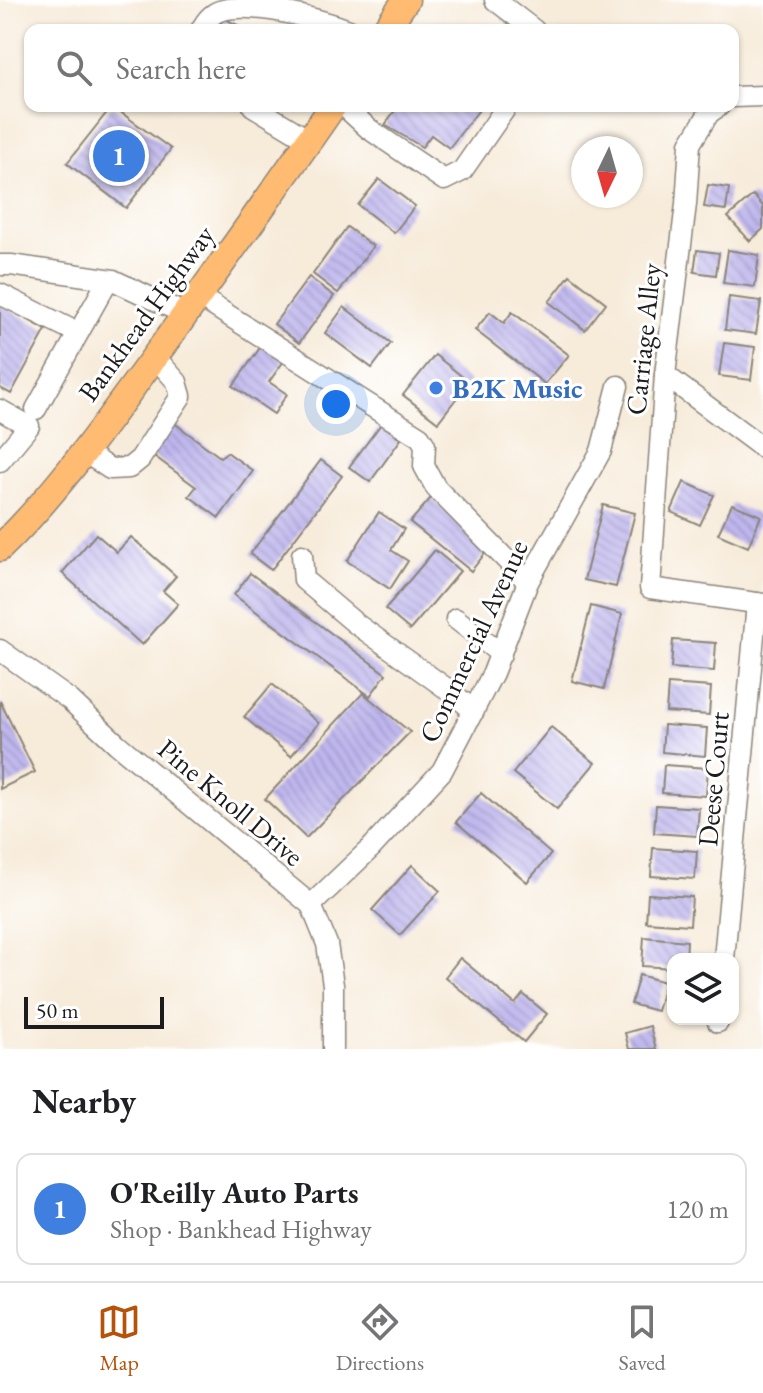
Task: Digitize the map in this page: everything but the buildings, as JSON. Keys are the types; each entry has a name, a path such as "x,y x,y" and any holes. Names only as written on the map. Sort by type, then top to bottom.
{"main road":[{"path":"389,24 406,0"},
{"name":"Bankhead Highway","path":"4,536 33,516 83,451 192,305 329,112"}],"street":[{"path":"495,0 526,24"},
{"path":"204,24 207,18 221,10 252,7 334,24"},
{"path":"739,97 763,96"},
{"path":"263,112 309,140"},
{"path":"351,112 369,129 444,180 462,171 503,112"},
{"name":"Carriage Alley","path":"710,112 690,144 686,204 665,375 650,588 760,604"},
{"path":"0,265 108,280 192,305 420,437 425,445 424,466 436,488 528,582"},
{"path":"36,409 108,280"},
{"path":"0,294 78,333"},
{"path":"83,451 110,469 129,468 140,459 181,396 177,382 154,356"},
{"path":"665,375 763,448"},
{"name":"Commercial Avenue","path":"311,905 371,848 442,771 501,654 528,582 601,451 618,386"},
{"path":"0,410 29,426 0,461"},
{"path":"302,555 304,580 355,623 474,711"},
{"name":"Deese Court","path":"725,953 760,604"},
{"path":"456,619 501,654"},
{"name":"Pine Knoll Drive","path":"0,650 70,700 117,744 311,905 327,944 333,985 333,1049"}],"place":[{"name":"O'Reilly Auto Parts","path":"119,156"},
{"name":"B2K Music","path":"436,388"}]}
